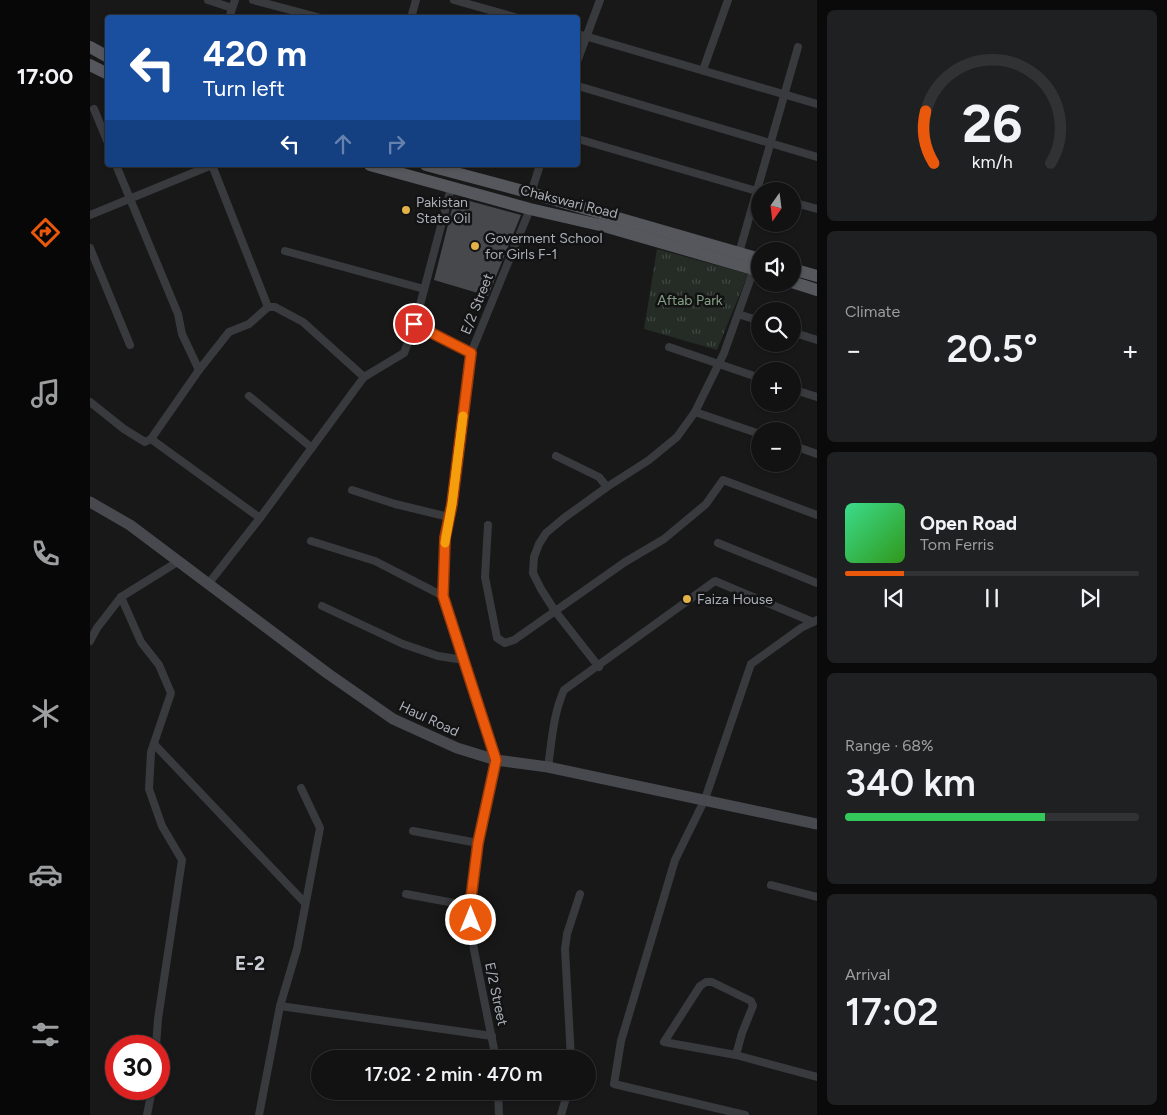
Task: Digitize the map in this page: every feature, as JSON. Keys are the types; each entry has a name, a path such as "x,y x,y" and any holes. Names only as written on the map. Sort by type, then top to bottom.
{"main road":[{"path":"90,47 105,55"},
{"path":"90,64 105,72"},
{"name":"Chakswari Road","path":"377,167 530,209 751,264"},
{"name":"Chakswari Road","path":"434,167 739,253 751,261"},
{"path":"801,272 817,276"},
{"path":"801,285 817,290"},
{"name":"Haul Road","path":"90,502 130,525 327,673 393,720 457,748 496,760 548,767 817,824"}],"street":[{"path":"208,0 233,4"},
{"path":"253,0 310,15"},
{"path":"412,15 416,0"},
{"path":"454,0 507,15"},
{"path":"600,0 582,35 817,104"},
{"path":"703,70 728,0"},
{"path":"761,182 798,47"},
{"path":"580,87 817,157"},
{"path":"94,108 105,135"},
{"path":"580,140 751,190"},
{"path":"117,167 178,314 182,334 199,370"},
{"path":"90,215 207,167"},
{"path":"213,167 268,307"},
{"path":"531,193 539,167"},
{"path":"209,583 260,518 364,377 404,353 424,289 451,188"},
{"path":"801,205 817,209"},
{"name":"E/2 Street","path":"494,1050 474,950 470,906 478,843 496,760 443,596 445,538 452,504 471,353 530,209"},
{"path":"739,253 751,214"},
{"path":"90,248 130,345"},
{"path":"285,251 424,289"},
{"path":"599,667 555,612 533,573 534,558 539,544 546,534 564,518 607,486 649,460 677,437 695,412 719,364 751,283"},
{"path":"90,402 124,429 145,442 151,439 199,370 229,332 249,324 268,307 275,307 303,322 364,377"},
{"path":"738,314 751,318"},
{"path":"414,324 471,353"},
{"path":"801,335 817,340"},
{"path":"669,347 751,375"},
{"path":"801,392 817,397"},
{"path":"249,396 312,448"},
{"path":"695,412 751,431"},
{"path":"151,439 260,518"},
{"path":"801,448 817,454"},
{"path":"556,456 599,477 607,486"},
{"path":"488,525 485,576 497,638 505,643 514,640 625,562 664,539 706,504 722,480 817,515"},
{"path":"352,490 395,504 449,517"},
{"path":"311,541 375,561 443,596"},
{"path":"718,543 817,583"},
{"path":"90,641 93,627 122,597 179,561"},
{"path":"548,767 553,723 564,690 599,667 715,581 815,621"},
{"path":"122,597 141,642 159,665 171,693 151,752 149,789 162,826 182,860 157,1035"},
{"path":"322,606 403,644 438,656 464,660"},
{"path":"745,1115 614,1084 621,1041 675,860 704,800 751,664 801,628 815,621"},
{"path":"154,744 305,903"},
{"path":"261,1115 280,1006 296,949 320,828 301,788"},
{"path":"412,831 478,843"},
{"path":"771,885 817,897"},
{"path":"406,894 470,906"},
{"path":"570,1050 564,949 566,934 580,894"},
{"path":"736,1055 742,1033 753,1006 751,1001 712,982 706,982 700,986 664,1042 736,1055 817,1077"},
{"path":"280,1006 492,1036"},
{"path":"147,1115 150,1100"},
{"path":"498,1100 498,1115"},
{"path":"561,1115 565,1100"}],"green space":[{"name":"Aftab Park","path":"657,249 748,274 717,350 644,329"}],"building":[{"name":"Goverment School for Girls F-1","path":"455,197 521,215 488,296 434,280"}],"slow traffic":[{"path":"445,543 463,416"}],"place":[{"name":"Pakistan State Oil","path":"406,210"},
{"name":"Goverment School for Girls F-1","path":"475,246"},
{"name":"Faiza House","path":"687,599"}],"district":[{"name":"E-2","path":"250,963"}],"route":[{"path":"414,324 471,353 452,504 445,538 443,596 496,760 478,843 470,906 471,920"}]}
